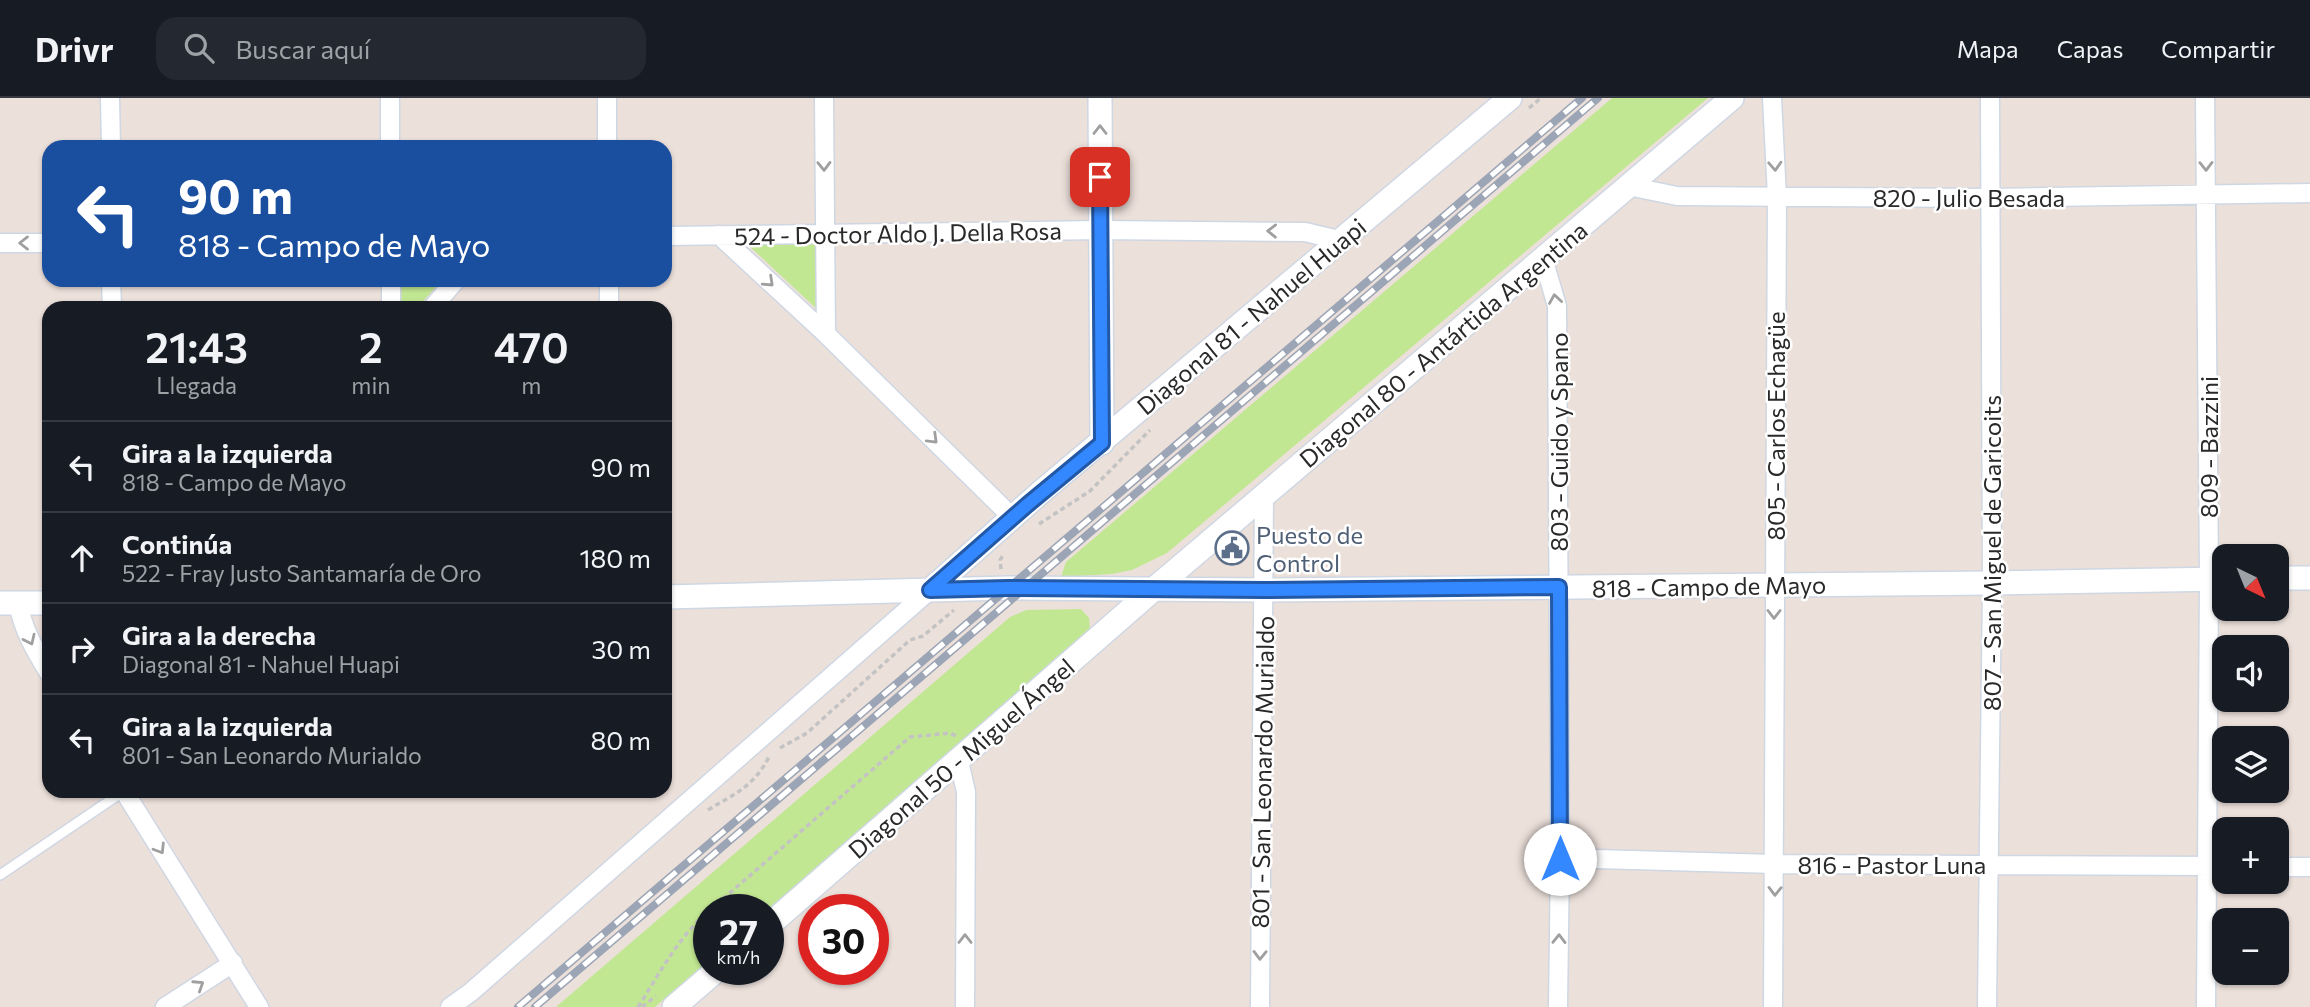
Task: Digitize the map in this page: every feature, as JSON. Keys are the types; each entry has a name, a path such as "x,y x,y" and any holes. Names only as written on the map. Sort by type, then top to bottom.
{"street":[{"path":"110,98 111,140"},
{"path":"390,98 390,140"},
{"path":"607,98 607,140"},
{"path":"824,98 826,334"},
{"path":"1100,98 1102,443"},
{"name":"Diagonal 80 - Antártida Argentina","path":"1154,589 1732,98"},
{"name":"805 - Carlos Echagüe","path":"1772,98 1777,197 1773,1007"},
{"name":"807 - San Miguel de Garicoits","path":"1987,1007 1993,583 1990,98"},
{"name":"809 - Bazzini","path":"2205,98 2215,544"},
{"name":"Diagonal 81 - Nahuel Huapi","path":"930,590 1339,240 1505,104"},
{"name":"820 - Julio Besada","path":"1628,186 1677,196 1991,198 2310,193"},
{"name":"524 - Doctor Aldo J. Della Rosa","path":"672,236 1100,230 1305,232 1339,240"},
{"path":"719,235 826,334 1013,517"},
{"path":"0,243 42,243"},
{"name":"803 - Guido y Spano","path":"1544,258 1557,306 1560,859 1558,1007"},
{"path":"438,301 451,287"},
{"name":"801 - San Leonardo Murialdo","path":"1260,1007 1264,495"},
{"path":"2289,579 2310,578"},
{"name":"818 - Campo de Mayo","path":"672,597 1025,588 1264,590 2212,579"},
{"name":"Diagonal 50 - Miguel Ángel","path":"784,912 1154,589"},
{"path":"450,1007 471,992 930,590"},
{"path":"9,603 42,603"},
{"path":"9,603 42,662"},
{"name":"809 - Bazzini","path":"2216,621 2216,817"},
{"path":"959,761 966,792 965,1007"},
{"path":"128,798 259,1007"},
{"name":"816 - Pastor Luna","path":"1560,859 1775,864 2212,866"},
{"path":"2289,867 2310,867"},
{"name":"809 - Bazzini","path":"2206,1007 2214,894"},
{"path":"165,1007 233,963"},
{"path":"674,1007 700,985"}],"lane":[{"path":"0,874 114,798"}],"path":[{"path":"1505,104 1541,98"},
{"path":"1033,528 1090,491 1158,423"},
{"path":"699,816 746,788 762,772 772,752 807,733 910,640 923,636 1002,571 1000,560 1007,549"},
{"path":"729,894 910,737 950,733 958,737"},
{"path":"638,1007 693,924"}],"green space":[{"path":"1612,98 1708,98 1167,553 1132,570 1061,577 1066,562"},
{"path":"817,242 819,311 747,244"},
{"path":"400,287 436,287 423,301 399,301"},
{"path":"1081,609 1089,618 1090,630 784,895 693,894 693,974 655,1007 556,1007 1010,617 1026,610"}],"railway":[{"path":"518,1007 1582,98"},
{"path":"535,1007 1598,98"}],"place":[{"name":"Puesto de Control","path":"1232,548"}],"route":[{"path":"1100,177 1102,443 930,590 1559,587 1560,859"}]}
